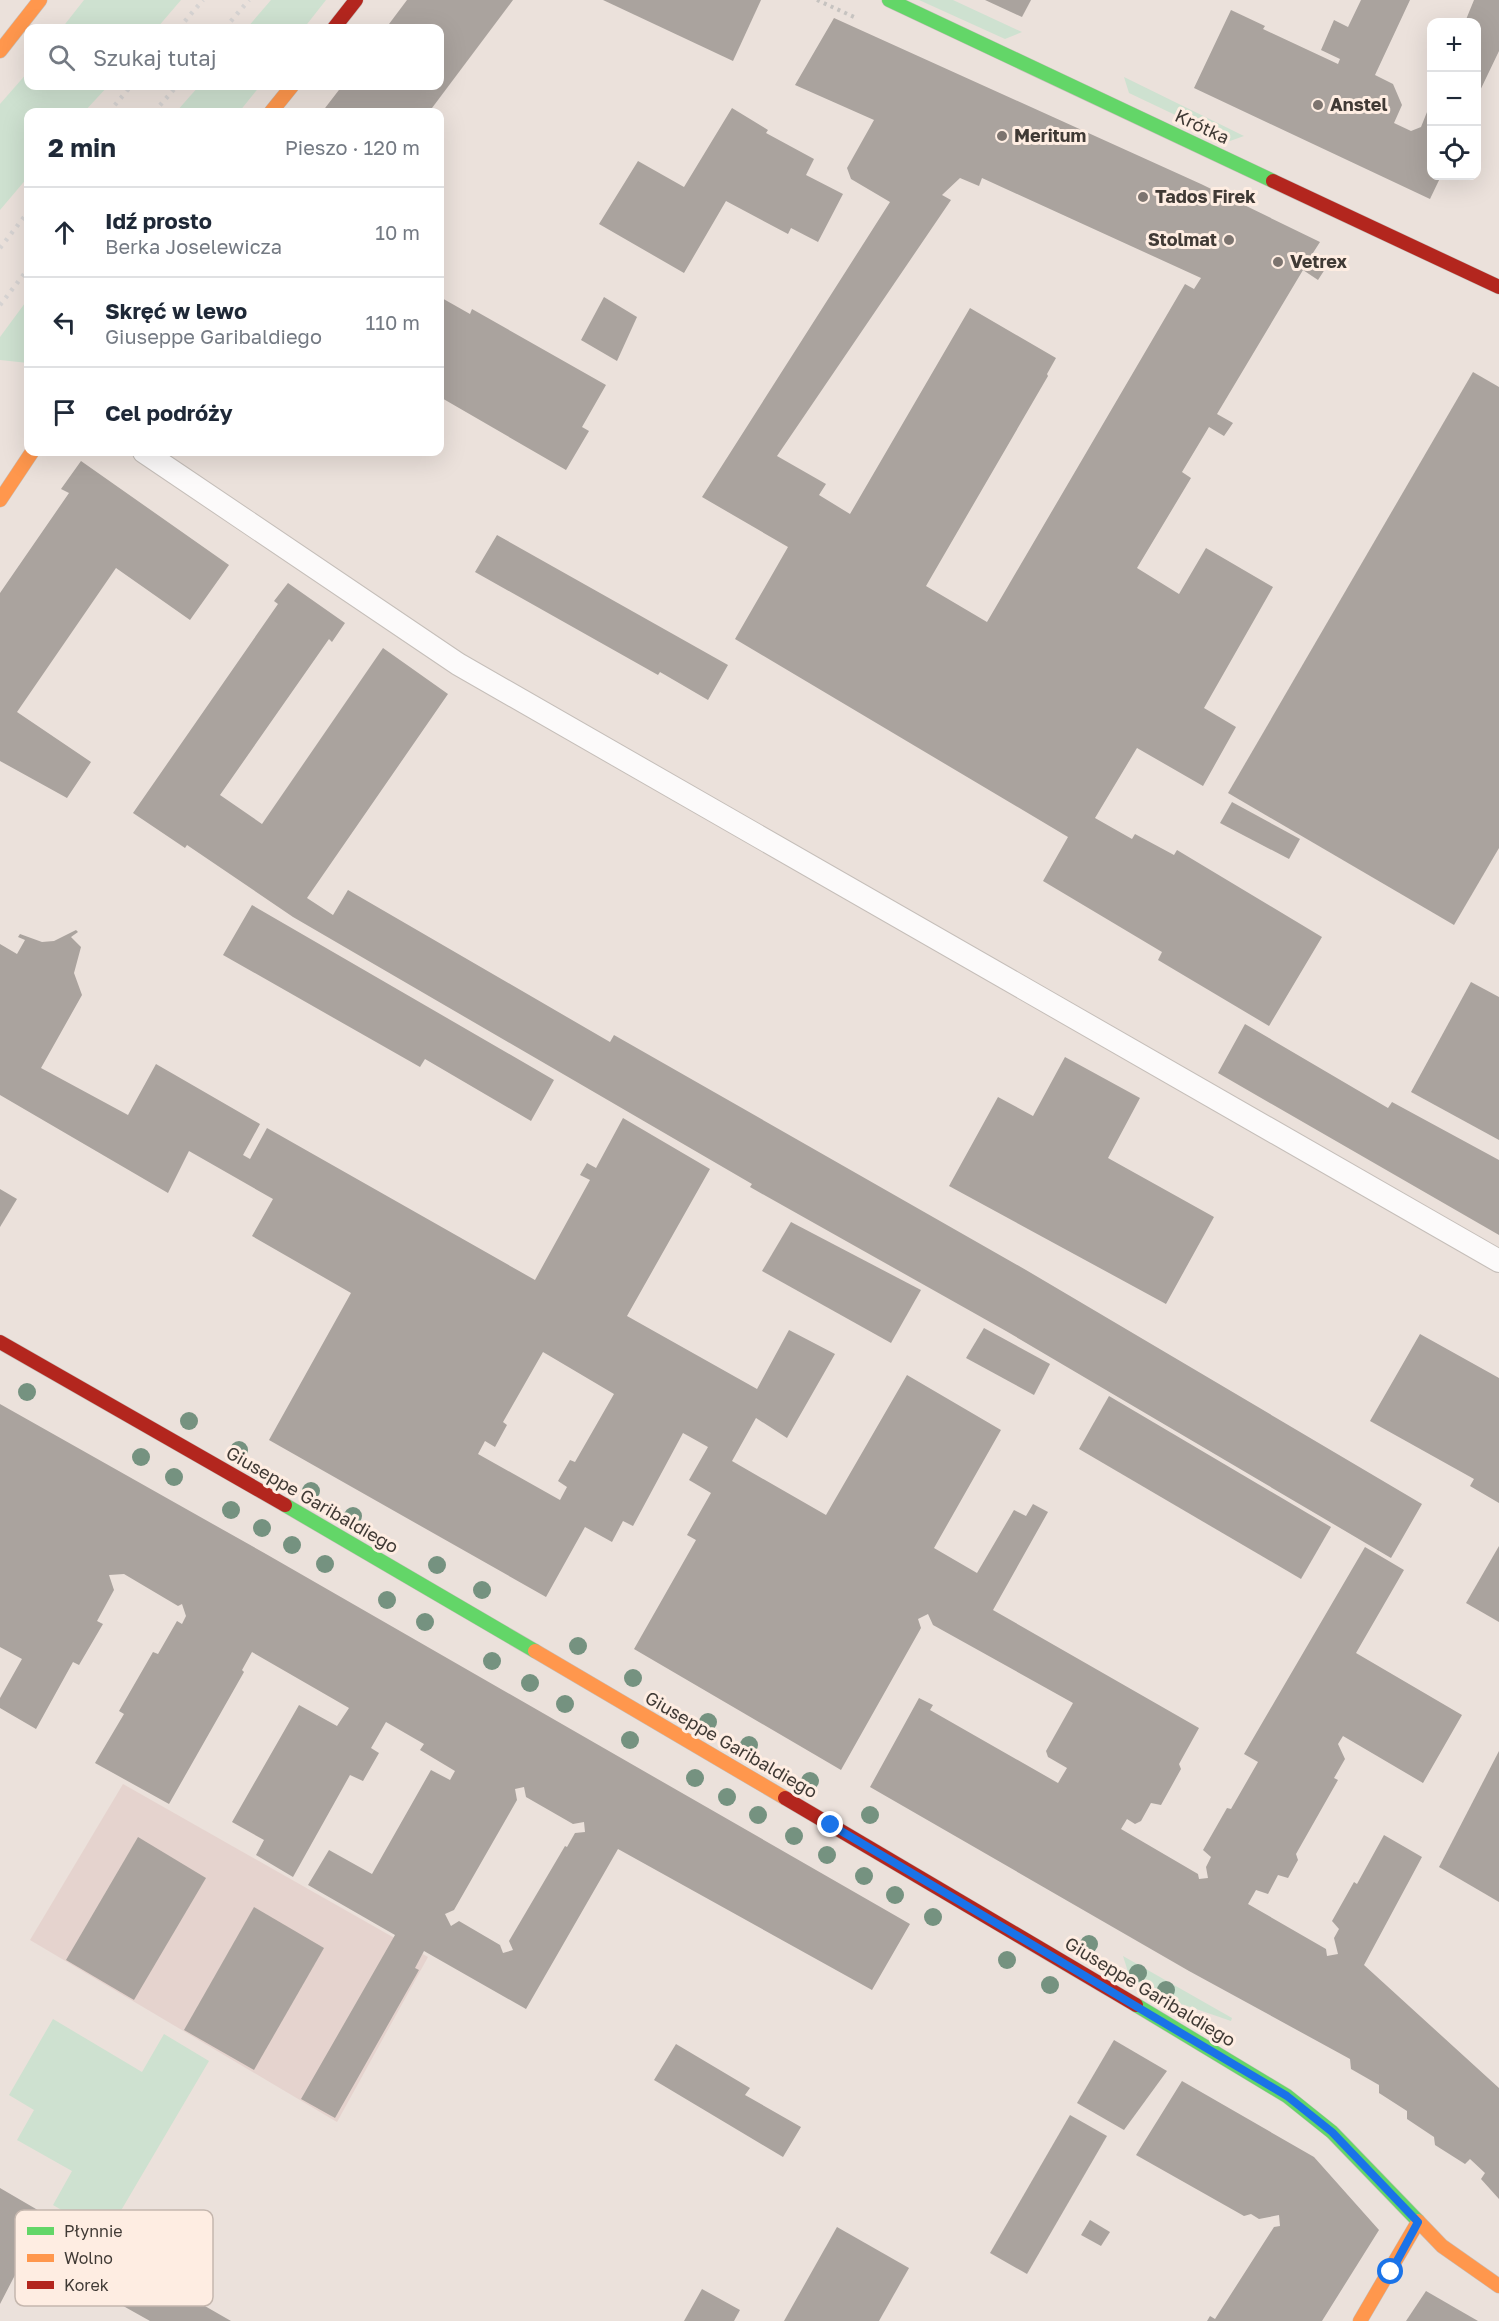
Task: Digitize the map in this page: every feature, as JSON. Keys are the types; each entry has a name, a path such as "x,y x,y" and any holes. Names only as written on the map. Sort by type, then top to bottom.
{"street":[{"path":"0,51 40,0"},
{"path":"337,24 356,0"},
{"name":"Krótka","path":"889,0 1499,287"},
{"path":"274,108 289,90"},
{"path":"0,500 29,456"},
{"name":"Giuseppe Garibaldiego","path":"0,1342 306,1517 1028,1940 1287,2096 1332,2132 1442,2246 1499,2286"},
{"path":"1360,2321 1418,2222"}],"lane":[{"path":"150,456 458,664 1499,1262"}],"shaded area":[{"path":"123,1784 428,1957 337,2122 30,1940"}],"green space":[{"path":"84,0 181,0 160,24 65,24"},
{"path":"271,0 326,0 307,24 250,24"},
{"path":"919,0 953,0 1022,32 1005,39"},
{"path":"24,77 24,90 104,90 88,108 24,108 24,182 0,210 0,104"},
{"path":"1124,77 1244,136 1230,141 1129,93"},
{"path":"195,90 257,90 242,108 180,108"},
{"path":"24,304 24,363 0,360 0,337"},
{"path":"1123,1956 1232,2018 1231,2021 1167,1999 1130,1978"},
{"path":"53,2019 142,2072 164,2034 209,2061 121,2210 62,2210 53,2205 72,2171 17,2140 34,2110 9,2095"}],"building":[{"path":"407,0 513,0 432,108 325,108 339,90 444,90 444,24 389,24"},
{"path":"603,0 761,0 733,61"},
{"path":"985,0 1031,0 1022,17"},
{"path":"1361,0 1410,0 1375,75 1393,84 1402,105 1394,123 1411,131 1421,127 1427,112 1427,180 1439,180 1430,199 1194,88 1231,10 1265,26 1263,29 1338,64 1340,59 1321,50 1334,20 1348,27"},
{"path":"1474,0 1499,0 1499,51 1481,89 1481,18 1467,18"},
{"path":"834,18 1201,184 1320,242 1311,256 1327,266 1318,280 1303,270 1217,414 1233,423 1224,436 1209,427 1182,472 1191,478 1137,568 1179,594 1206,548 1273,587 1204,708 1236,727 1203,786 1137,748 1095,818 1132,839 1135,834 1174,855 1177,850 1322,937 1269,1026 1158,960 1162,952 1043,881 1068,837 735,639 788,547 702,497 890,202 851,179 847,168 874,120 795,85","holes":["960,178 979,186 982,178 1201,278 1194,289 1185,284 987,622 926,586 1048,376 1056,358 970,308 850,514 819,495 826,484 777,456 951,200 942,195"]},
{"path":"732,108 768,130 766,133 814,159 806,175 843,194 818,242 791,228 788,234 726,201 684,273 599,224 638,161 684,187"},
{"path":"604,297 637,317 617,361 581,340"},
{"path":"444,299 470,314 472,309 606,385 582,427 589,431 566,470 444,399"},
{"path":"1473,372 1499,387 1499,848 1454,925 1228,793"},
{"path":"81,461 229,565 190,620 116,568 17,712 91,762 67,798 0,761 0,593 69,493 61,489"},
{"path":"497,535 728,665 708,700 660,672 658,675 475,572"},
{"path":"288,583 345,623 332,642 329,639 220,795 262,824 383,648 448,694 307,898 333,915 348,890 610,1042 614,1035 1026,1270 1422,1504 1391,1558 1006,1331 750,1187 752,1184 293,917 187,845 185,848 133,813 278,604 274,601"},
{"path":"1232,802 1300,839 1289,859 1220,823"},
{"path":"252,905 554,1080 531,1121 425,1059 420,1067 223,955"},
{"path":"76,930 78,932 71,937 81,947 74,973 82,995 41,1068 128,1115 156,1064 260,1124 243,1155 250,1159 267,1128 535,1280 590,1180 580,1175 587,1163 596,1168 623,1118 710,1169 627,1316 757,1389 789,1330 835,1354 787,1438 756,1418 732,1461 826,1515 907,1375 1001,1430 934,1548 977,1573 1014,1510 1026,1516 1033,1504 1048,1512 993,1610 1199,1728 1179,1764 1181,1769 1161,1805 1151,1803 1141,1821 1135,1824 1127,1819 1121,1829 1198,1874 1199,1879 1208,1878 1206,1867 1211,1857 1203,1850 1227,1808 1231,1809 1258,1762 1244,1754 1365,1547 1404,1570 1356,1653 1462,1715 1423,1783 1343,1736 1338,1744 1345,1759 1334,1778 1338,1780 1296,1854 1298,1860 1288,1878 1278,1875 1268,1894 1256,1890 1248,1904 1326,1949 1327,1956 1338,1954 1334,1938 1339,1929 1332,1921 1354,1882 1357,1884 1384,1835 1422,1857 1364,1965 1499,2088 1499,2199 1481,2179 1485,2173 1470,2159 1465,2164 1435,2145 1434,2137 1407,2119 1407,2111 1379,2093 1379,2085 1351,2069 1350,2059 1189,1971 870,1787 919,1698 933,1705 930,1710 1058,1783 1067,1768 1048,1757 1046,1751 1073,1703 933,1625 928,1614 918,1619 921,1628 841,1770 634,1649 696,1540 687,1535 711,1493 689,1480 708,1447 683,1433 633,1526 623,1521 612,1542 585,1527 546,1597 269,1440 351,1293 252,1236 273,1199 189,1151 168,1193 0,1095 0,944 17,954 25,940 18,937 20,934 42,942 54,941","holes":["543,1352 614,1394 575,1462 570,1460 558,1481 567,1487 560,1500 478,1454 485,1441 495,1447 507,1425 503,1422"]},
{"path":"1471,982 1499,997 1499,1140 1411,1092"},
{"path":"1245,1024 1388,1108 1392,1102 1499,1160 1499,1235 1218,1073"},
{"path":"1065,1057 1140,1098 1108,1158 1214,1217 1166,1304 949,1186 998,1097 1033,1116"},
{"path":"0,1189 17,1199 0,1227"},
{"path":"791,1222 921,1290 891,1343 762,1271"},
{"path":"984,1328 1050,1364 1034,1395 966,1358"},
{"path":"1420,1334 1499,1378 1499,1503 1470,1486 1474,1479 1370,1421"},
{"path":"1109,1396 1331,1527 1301,1579 1079,1449"},
{"path":"0,1404 910,1924 872,1990 618,1849 526,2009 424,1951 415,1968 419,1970 335,2118 301,2099 395,1935 308,1885 329,1850 372,1874 431,1770 450,1780 455,1771 420,1750 424,1744 386,1722 371,1748 379,1753 363,1781 350,1775 293,1877 256,1855 264,1840 232,1822 299,1705 337,1726 349,1708 252,1652 242,1670 244,1672 169,1804 95,1763 124,1714 119,1711 153,1652 158,1654 177,1621 182,1624 186,1616 182,1604 178,1606 124,1574 109,1575 114,1590 97,1621 103,1624 79,1665 73,1662 36,1729 0,1708 0,1698 22,1659 0,1647","holes":["524,1787 526,1797 573,1824 584,1822 585,1832 575,1833 567,1847 565,1846 509,1941 513,1950 503,1953 500,1945 459,1921 451,1926 445,1914 454,1910 517,1800 515,1789"]},
{"path":"1499,1546 1499,1622 1466,1603"},
{"path":"1499,1751 1499,1902 1439,1867"},
{"path":"138,1837 206,1878 134,2000 66,1960"},
{"path":"254,1907 324,1948 254,2070 184,2030"},
{"path":"1114,2040 1167,2071 1124,2130 1077,2103"},
{"path":"676,2044 750,2088 745,2095 801,2127 783,2157 654,2080"},
{"path":"1182,2081 1314,2157 1379,2230 1322,2321 1207,2321 1210,2316 1215,2319 1274,2227 1280,2226 1279,2215 1259,2219 1251,2214 1244,2216 1136,2155"},
{"path":"1070,2115 1107,2136 1027,2274 990,2253"},
{"path":"0,2188 38,2210 15,2210 15,2275 0,2304"},
{"path":"1090,2220 1110,2232 1101,2246 1081,2235"},
{"path":"837,2227 909,2268 879,2321 784,2321"},
{"path":"702,2289 740,2310 734,2321 684,2321"},
{"path":"1426,2291 1478,2321 1406,2321"},
{"path":"123,2306 205,2306 231,2321 150,2321"}],"railway":[{"path":"182,24 203,0"},
{"path":"228,24 249,0"},
{"path":"112,108 128,90"},
{"path":"158,108 173,90"},
{"path":"0,248 24,217"},
{"path":"0,305 24,274"}],"traffic: fast":[{"path":"889,0 1273,181"},
{"path":"285,1505 535,1651"},
{"path":"1136,2005 1287,2096 1332,2132 1418,2221"}],"traffic: slow":[{"path":"0,51 40,0"},
{"path":"274,108 289,90"},
{"path":"0,500 29,456"},
{"path":"535,1651 785,1798"},
{"path":"1418,2221 1442,2246 1499,2286"},
{"path":"1360,2321 1418,2222"}],"traffic: jam":[{"path":"337,24 356,0"},
{"path":"1273,181 1499,287"},
{"path":"0,1342 285,1505"},
{"path":"785,1798 1136,2005"}],"place":[{"name":"Anstel","path":"1318,105"},
{"name":"Meritum","path":"1002,136"},
{"name":"Tados Firek","path":"1143,197"},
{"name":"Stolmat","path":"1229,240"},
{"name":"Vetrex","path":"1278,262"}],"route":[{"path":"831,1825 1287,2096 1332,2132 1418,2222 1391,2272"}]}
